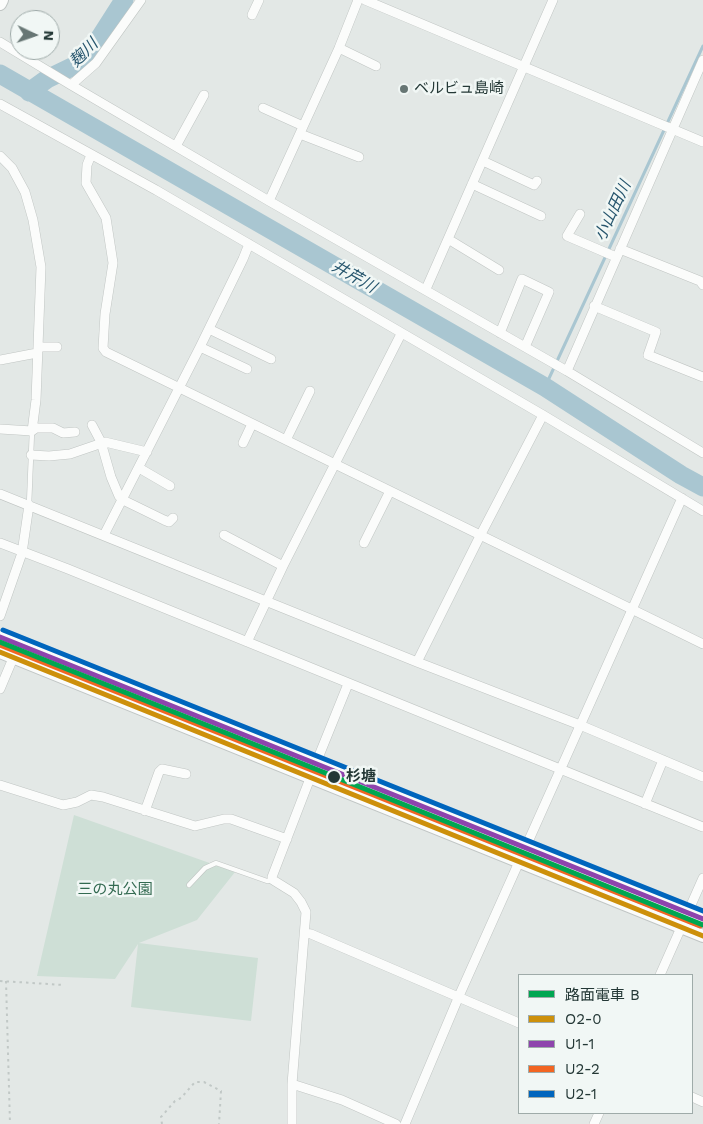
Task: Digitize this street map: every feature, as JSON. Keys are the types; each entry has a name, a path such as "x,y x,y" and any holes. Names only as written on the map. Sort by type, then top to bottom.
{"street":[{"path":"0,4 2,0"},
{"path":"71,85 96,63 141,0"},
{"path":"252,15 258,0"},
{"path":"270,201 339,48 358,0"},
{"path":"365,0 703,142"},
{"path":"426,290 553,0"},
{"path":"0,42 270,201 702,450"},
{"path":"339,48 376,66"},
{"path":"567,371 703,60"},
{"path":"176,146 204,95"},
{"path":"0,104 249,244 703,511"},
{"path":"263,108 302,130 359,157"},
{"path":"91,155 87,165 86,183 106,218 113,263 103,348 106,352 703,644"},
{"path":"0,156 12,168 25,192 33,220 40,267 36,400 32,431"},
{"path":"483,161 534,185 536,185 537,181"},
{"path":"472,184 541,216"},
{"path":"580,214 567,236 700,281 703,286"},
{"path":"448,239 499,270"},
{"path":"104,536 244,259 249,244"},
{"path":"500,333 522,279 549,292 525,347"},
{"path":"594,306 656,332 648,355 703,377"},
{"path":"209,329 271,359"},
{"path":"247,642 334,464 401,334"},
{"path":"0,360 37,350 57,347"},
{"path":"200,347 247,369"},
{"path":"286,440 310,391"},
{"path":"417,662 543,416"},
{"path":"243,443 252,424"},
{"path":"92,426 101,442 111,477 122,500 169,522 174,518"},
{"path":"0,429 32,431 36,428 52,428 63,433 76,432"},
{"path":"31,455 70,454 101,442 147,452"},
{"path":"139,468 170,486"},
{"path":"364,543 390,491"},
{"path":"0,494 417,662 580,725 703,778"},
{"path":"405,1124 459,996 632,609 666,538 682,498"},
{"path":"0,616 22,552 29,505"},
{"path":"224,535 283,566"},
{"path":"0,543 703,827"},
{"path":"0,636 703,919"},
{"path":"0,690 19,644"},
{"path":"0,652 703,936"},
{"path":"292,1124 292,1084 306,912 294,893 273,880 272,874 348,684"},
{"path":"644,804 663,760"},
{"path":"145,811 158,772 162,769 186,774"},
{"path":"0,785 63,805 77,802 91,795 103,797 195,826 230,819 287,839"},
{"path":"660,974 703,878"},
{"path":"305,933 518,1022"},
{"path":"292,1084 342,1100 396,1124"}],"lane":[{"path":"29,505 32,431"},
{"path":"189,885 205,868 216,864 267,881 273,880"}],"path":[{"path":"0,981 64,984"},
{"path":"6,981 10,1124"},
{"path":"162,1124 162,1117 175,1101 181,1098 195,1082 204,1082 221,1091 219,1124"}],"green space":[{"name":"三の丸公園","path":"74,815 235,872 197,920 139,943 258,958 251,1021 131,1007 138,944 115,979 37,976"}],"waterway":[{"name":"麹川","path":"29,92 47,79 78,64 92,50 124,0"},
{"name":"小山田川","path":"545,387 703,46"},
{"name":"井芹川","path":"0,74 545,387 681,475 703,487"}],"tram line":[{"name":"B","path":"0,642 703,925"}],"transit line":[{"name":"U2-1","path":"3,630 703,911"},
{"name":"U1-1","path":"0,637 703,919"},
{"name":"U2-2","path":"0,645 700,926"},
{"name":"O2-0","path":"0,652 703,936"}],"place":[{"name":"ベルビュ島崎","path":"404,89"},
{"name":"杉塘","path":"334,777"}]}
